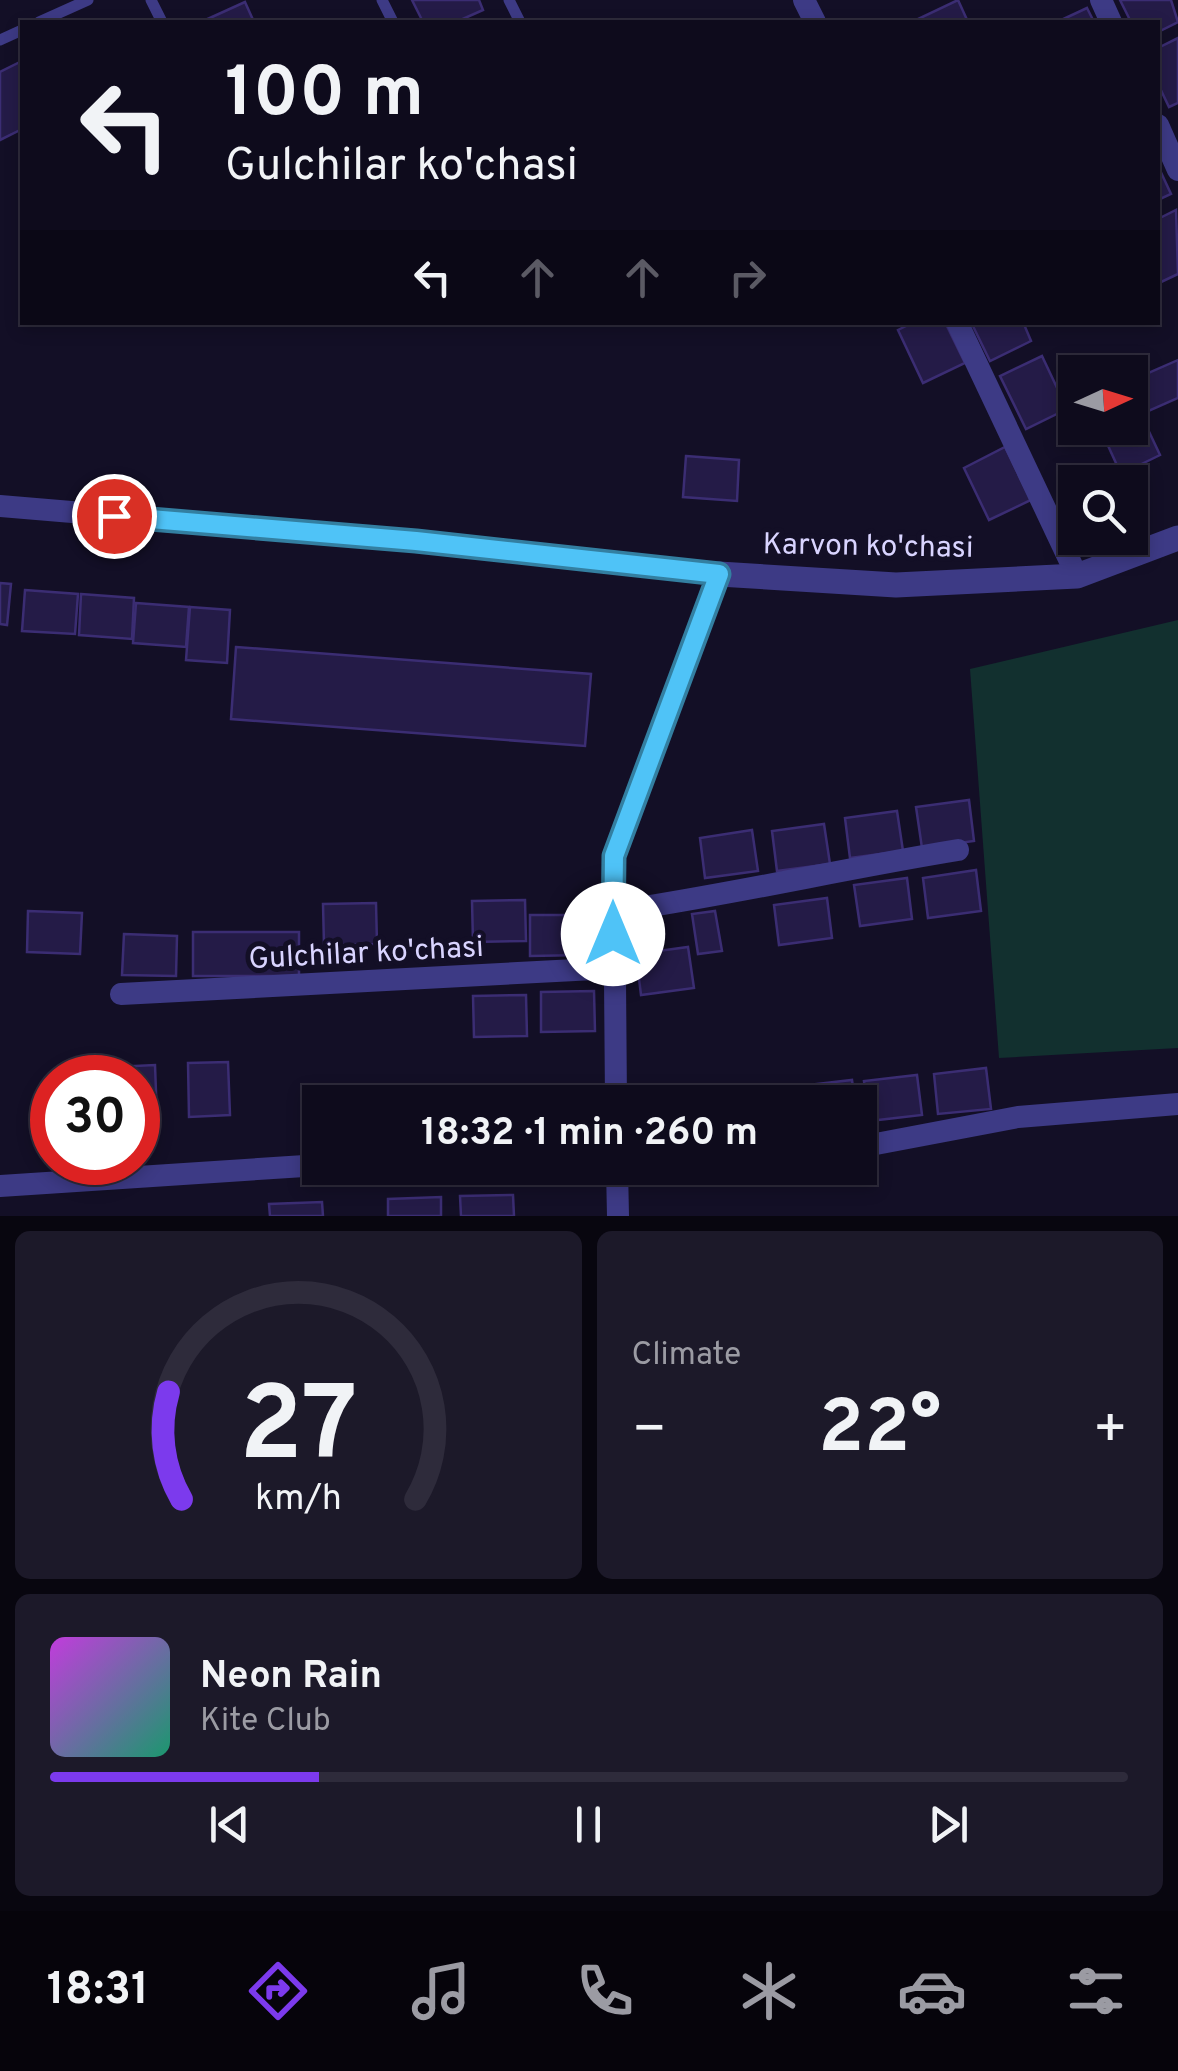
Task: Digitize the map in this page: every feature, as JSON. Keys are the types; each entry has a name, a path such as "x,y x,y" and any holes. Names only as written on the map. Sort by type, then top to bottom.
{"street":[{"path":"1160,130 1178,170"},
{"path":"958,325 1077,576"},
{"path":"0,506 416,541 719,574 614,856 616,1085"},
{"name":"Karvon ko'chasi","path":"719,574 896,585 1077,576 1178,538"},
{"path":"614,912 739,894 835,870 958,850"},
{"name":"Gulchilar ko'chasi","path":"120,994 614,968"},
{"path":"877,1144 1018,1117 1178,1104"},
{"path":"0,1186 302,1166"},
{"path":"617,1185 618,1216"}],"lane":[{"path":"43,20 88,0"}],"green space":[{"path":"1178,620 1178,1048 999,1058 970,669"}],"building":[{"path":"412,0 479,0 483,10 460,20 422,20"},
{"path":"958,0 967,20 919,20"},
{"path":"1120,0 1171,0 1178,22 1160,31 1160,20 1130,20"},
{"path":"245,2 253,20 205,20"},
{"path":"1087,8 1093,20 1061,20"},
{"path":"1178,38 1178,103 1169,107 1160,88 1160,47"},
{"path":"20,62 20,130 0,140 0,72"},
{"path":"1160,170 1171,194 1160,199"},
{"path":"1176,210 1178,274 1160,283 1160,218"},
{"path":"908,325 946,325 965,363 923,383 898,330"},
{"path":"972,325 1024,325 1031,341 990,361"},
{"path":"1042,356 1058,390 1058,413 1026,429 1000,376"},
{"path":"1178,360 1178,398 1148,411 1148,373"},
{"path":"1148,430 1160,455 1139,465 1117,465 1108,445 1148,445"},
{"path":"1005,447 1031,500 989,520 964,468"},
{"path":"686,456 739,460 737,501 683,497"},
{"path":"0,583 11,584 7,625 0,624"},
{"path":"25,590 78,594 75,634 22,631"},
{"path":"81,594 134,598 132,639 79,635"},
{"path":"136,603 189,607 186,647 133,643"},
{"path":"190,607 230,610 227,663 186,660"},
{"path":"236,647 591,674 585,746 231,719"},
{"path":"969,800 974,841 922,848 916,807"},
{"path":"897,811 903,851 850,858 845,818"},
{"path":"824,824 830,864 777,871 772,831"},
{"path":"752,830 758,871 705,878 700,838"},
{"path":"976,870 981,911 928,918 923,878"},
{"path":"907,878 912,919 860,926 854,885"},
{"path":"827,898 832,938 779,945 774,905"},
{"path":"525,900 526,941 473,942 472,901"},
{"path":"376,903 377,944 324,945 323,904"},
{"path":"28,911 82,913 80,954 27,952"},
{"path":"715,911 722,951 698,954 692,914"},
{"path":"530,915 583,915 584,955 530,956"},
{"path":"193,932 299,932 299,976 193,976"},
{"path":"124,934 177,936 176,976 122,975"},
{"path":"688,947 694,988 641,995 636,954"},
{"path":"594,991 595,1031 541,1032 541,992"},
{"path":"526,995 527,1036 474,1037 473,996"},
{"path":"228,1062 230,1115 189,1117 188,1063"},
{"path":"986,1068 991,1109 938,1114 934,1074"},
{"path":"917,1075 922,1115 877,1120 877,1085 864,1085 864,1081"},
{"path":"852,1080 853,1085 808,1085"},
{"path":"513,1195 514,1216 461,1216 460,1196"},
{"path":"441,1197 441,1216 388,1216 388,1199"},
{"path":"322,1202 323,1216 270,1216 269,1204"}],"route":[{"path":"114,516 416,541 719,574 614,856 613,934"}]}
